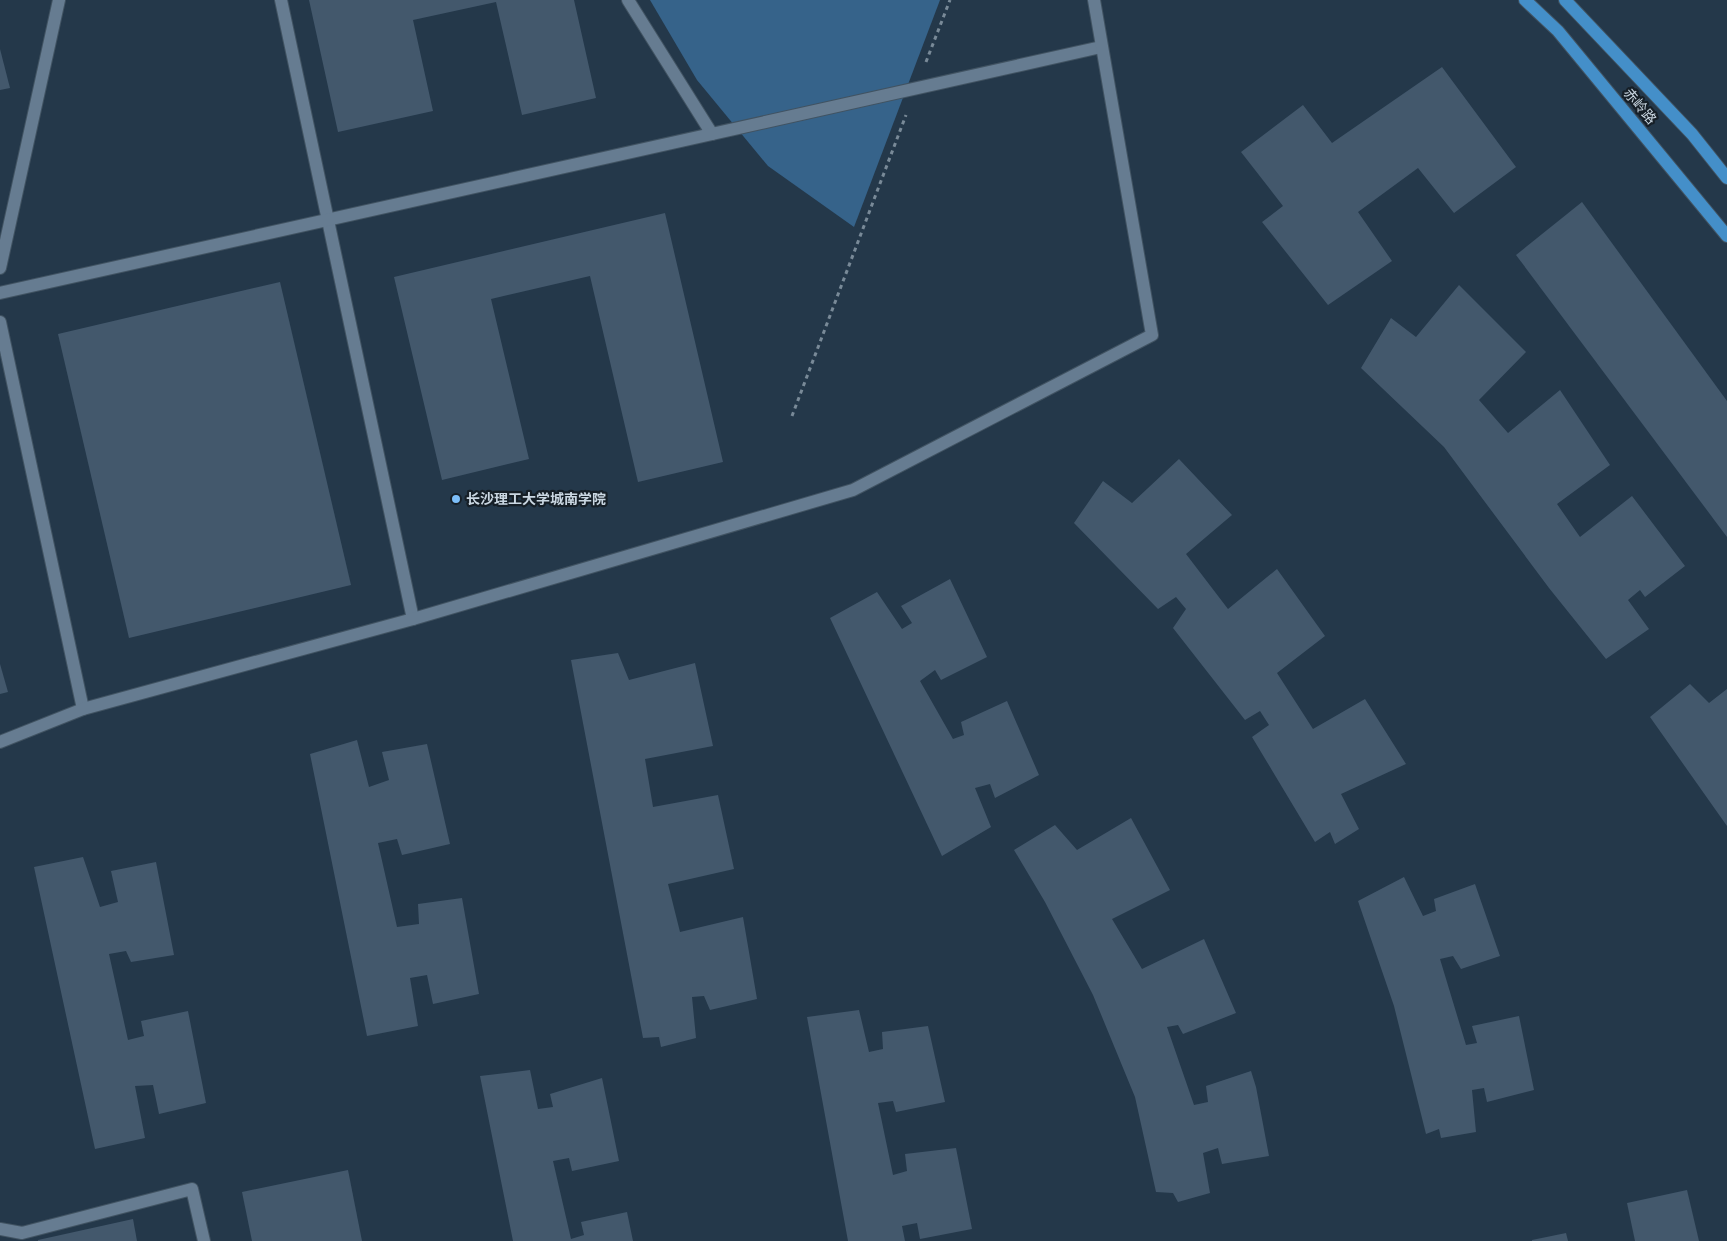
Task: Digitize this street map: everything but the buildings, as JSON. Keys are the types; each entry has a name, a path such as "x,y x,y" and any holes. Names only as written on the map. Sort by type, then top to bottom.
{"main road":[{"name":"赤岭路","path":"1525,0 1558,31 1727,236"},
{"name":"赤岭路","path":"1565,0 1692,134 1727,178"}],"street":[{"path":"0,268 58,0"},
{"path":"281,0 413,619"},
{"path":"628,0 712,134"},
{"path":"0,742 83,709 413,619 852,490 1152,335 1094,0"},
{"path":"0,294 1102,47"},
{"path":"0,322 83,709"},
{"path":"0,1230 22,1233 192,1189 204,1241"}],"path":[{"path":"792,416 950,0"}],"shaded area":[{"path":"650,0 940,0 854,227 768,166 697,80"}],"place":[{"name":"长沙理工大学城南学院","path":"456,499"}]}
